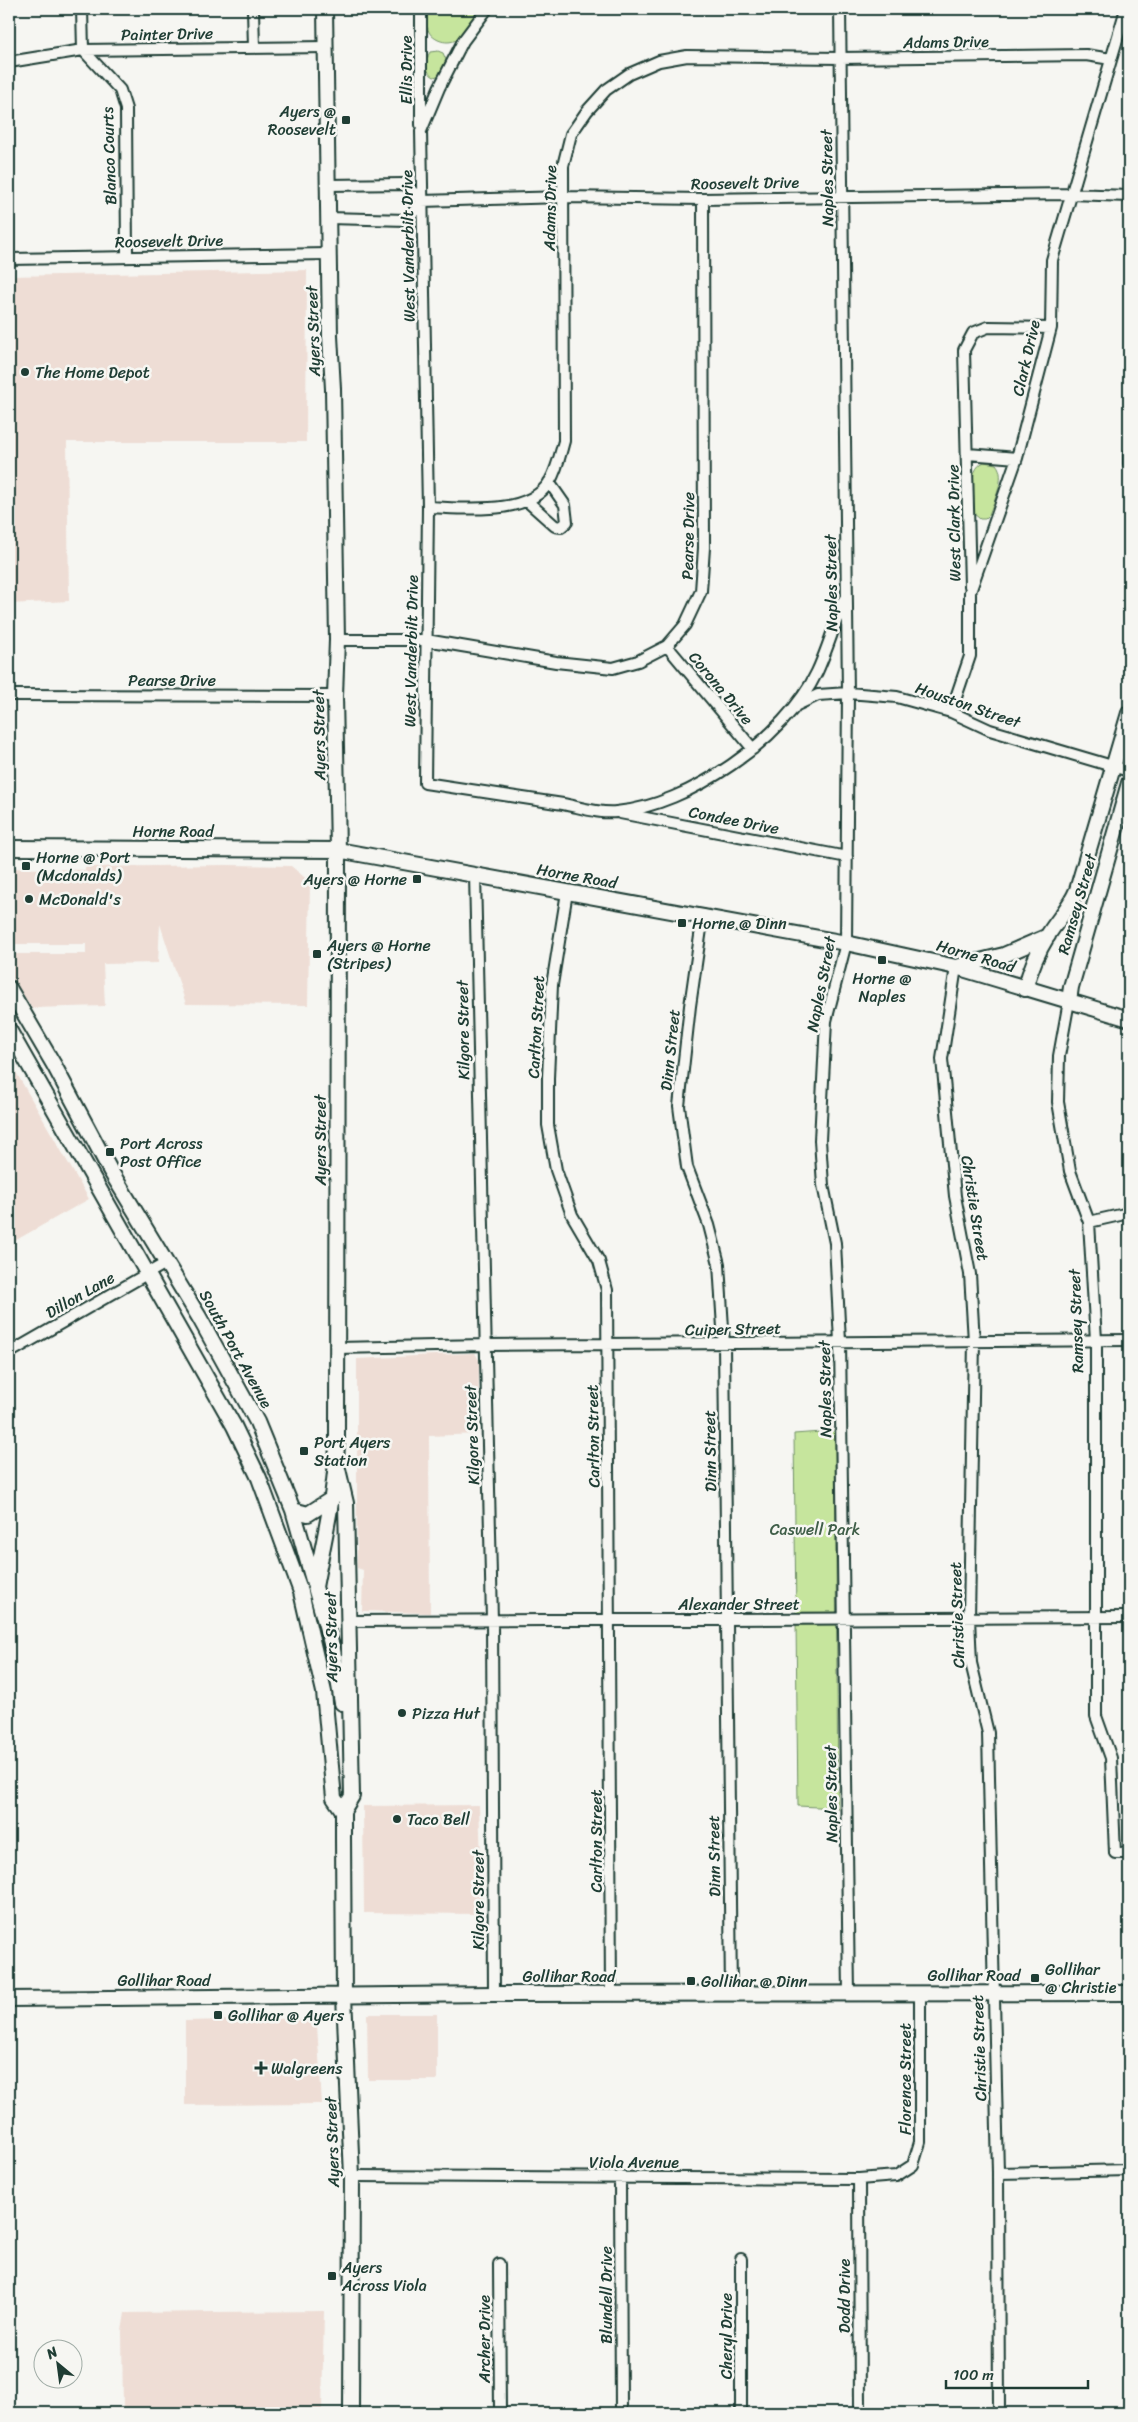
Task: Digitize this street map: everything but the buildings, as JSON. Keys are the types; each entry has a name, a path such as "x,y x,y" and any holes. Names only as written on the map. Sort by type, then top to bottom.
{"main road":[{"name":"Ayers Street","path":"326,9 328,218 337,640 335,696 338,850 337,1461 330,1500 308,1589 324,1692 334,1798 343,1811"},
{"name":"Ramsey Street","path":"1025,988 1035,960 1048,936 1067,910 1077,890 1129,713"},
{"name":"Ramsey Street","path":"1069,1002 1071,987 1129,783"},
{"name":"Horne Road","path":"9,848 338,850 846,942 956,967 1129,1019"},
{"path":"956,967 1004,955 1048,936"},
{"name":"South Port Avenue","path":"9,988 54,1065 110,1170 199,1317 257,1422 292,1510 308,1589"},
{"name":"South Port Avenue","path":"9,1030 250,1456 334,1650 350,1761"},
{"name":"Ayers Street","path":"337,1461 346,1503 352,1796 343,1811 344,1996 352,2176 351,2413"},
{"path":"292,1510 308,1514 330,1500"},
{"name":"Gollihar Road","path":"9,1999 611,1993 1129,1992"}],"street":[{"path":"82,9 83,50"},
{"path":"253,9 254,48"},
{"name":"Ellis Drive","path":"421,9 421,131"},
{"name":"West Vanderbilt Drive","path":"487,9 463,41 439,88 421,131 428,507 425,783 615,812 662,802 713,777 753,749 780,724 796,705 816,673 846,596"},
{"name":"Naples Street","path":"840,9 848,694 846,942 826,1021 820,1140 823,1185 835,1243 840,1342 849,1993"},
{"name":"Clark Drive","path":"951,712 970,656 970,592 1017,458 1051,328 1052,260 1126,9"},
{"name":"Painter Drive","path":"9,62 83,50 326,47"},
{"name":"Blanco Courts","path":"83,50 120,90 126,109 127,256"},
{"name":"Adams Drive","path":"428,507 491,509 527,501 549,482 564,441 563,166 571,134 587,111 606,90 629,74 659,61 687,56 840,58 1086,55 1112,59"},
{"path":"328,185 405,184 422,201 407,220 328,218"},
{"name":"Roosevelt Drive","path":"422,201 564,197 703,199 1070,194 1129,196"},
{"name":"Pearse Drive","path":"337,640 426,640 556,662 605,668 638,661 667,646 685,625 701,591 704,548 703,199"},
{"name":"Roosevelt Drive","path":"9,259 329,254"},
{"name":"West Clark Drive","path":"970,592 964,350 973,333 988,327 1051,328"},
{"name":"West Clark Drive","path":"968,454 1017,458"},
{"path":"1129,455 1129,464"},
{"path":"527,501 555,526 561,526 567,522 565,505 549,482"},
{"name":"Corona Drive","path":"667,646 753,749"},
{"name":"Pearse Drive","path":"9,694 335,696"},
{"name":"Houston Street","path":"796,705 818,695 897,696 951,712 990,730 1129,771"},
{"name":"Condee Drive","path":"615,812 847,857"},
{"name":"Kilgore Street","path":"475,876 484,1345 492,1620 494,1994"},
{"name":"Carlton Street","path":"567,892 552,985 548,1124 556,1170 572,1215 599,1261 607,1290 611,1993"},
{"name":"Dinn Street","path":"703,915 690,1006 680,1106 687,1167 709,1226 719,1264 724,1344 731,1993"},
{"name":"Christie Street","path":"956,967 942,1059 955,1196 970,1274 974,1341 969,1618 971,1664 988,1733 998,2173 999,2413"},
{"name":"Ramsey Street","path":"1069,1002 1059,1056 1058,1102 1070,1171 1089,1222 1096,1340 1096,1716 1111,1758 1115,1853 1129,1853"},
{"path":"1089,1222 1129,1213"},
{"name":"Dillon Lane","path":"9,1353 166,1263"},
{"name":"Cuiper Street","path":"337,1348 484,1345 1129,1340"},
{"name":"Alexander Street","path":"349,1621 1129,1617"},
{"name":"Florence Street","path":"913,2165 920,2142 920,1993"},
{"name":"Viola Avenue","path":"352,2176 859,2179 896,2176 913,2165"},
{"path":"998,2173 1129,2170"},
{"name":"Blundell Drive","path":"620,2177 622,2413"},
{"name":"Dodd Drive","path":"859,2179 860,2413"},
{"name":"Cheryl Drive","path":"741,2259 741,2413"},
{"name":"Archer Drive","path":"499,2264 500,2413"}],"shaded area":[{"path":"307,270 306,442 67,442 69,601 9,604 9,276"},
{"path":"291,866 310,882 308,1005 186,1004 160,924 158,963 103,964 105,1006 32,1008 9,973 9,954 86,954 86,944 9,944 9,868 85,870 85,867"},
{"path":"9,1060 89,1199 9,1244"},
{"path":"475,1353 479,1360 478,1434 429,1436 430,1613 362,1611 363,1570 357,1568 357,1359"},
{"path":"479,1805 483,1914 364,1913 363,1806"},
{"path":"367,2014 437,2014 437,2080 368,2080"},
{"path":"313,2018 317,2025 322,2104 185,2105 185,2021"},
{"path":"324,2311 322,2413 123,2413 122,2331 125,2313"}],"green space":[{"path":"427,9 480,9 460,37 456,40 443,42 429,32"},
{"path":"438,51 443,53 446,60 440,75 434,77 427,69 427,59 430,52"},
{"path":"984,462 996,464 999,469 1000,482 989,515 985,519 980,519 973,513 972,484 975,471"},
{"name":"Caswell Park","path":"835,1431 838,1808 798,1806 794,1434"}],"place":[{"name":"Ayers @ Roosevelt","path":"346,120"},
{"name":"The Home Depot","path":"25,372"},
{"name":"Horne @ Port (Mcdonalds)","path":"26,866"},
{"name":"Ayers @ Horne","path":"417,879"},
{"name":"McDonald's","path":"29,899"},
{"name":"Horne @ Dinn","path":"682,923"},
{"name":"Ayers @ Horne (Stripes)","path":"317,954"},
{"name":"Horne @ Naples","path":"882,960"},
{"name":"Port Across Post Office","path":"110,1152"},
{"name":"Port Ayers Station","path":"304,1451"},
{"name":"Pizza Hut","path":"402,1713"},
{"name":"Taco Bell","path":"397,1819"},
{"name":"Gollihar @ Christie","path":"1035,1978"},
{"name":"Gollihar @ Dinn","path":"691,1981"},
{"name":"Gollihar @ Ayers","path":"218,2015"},
{"name":"Walgreens","path":"261,2068"},
{"name":"Ayers Across Viola","path":"332,2276"}]}
